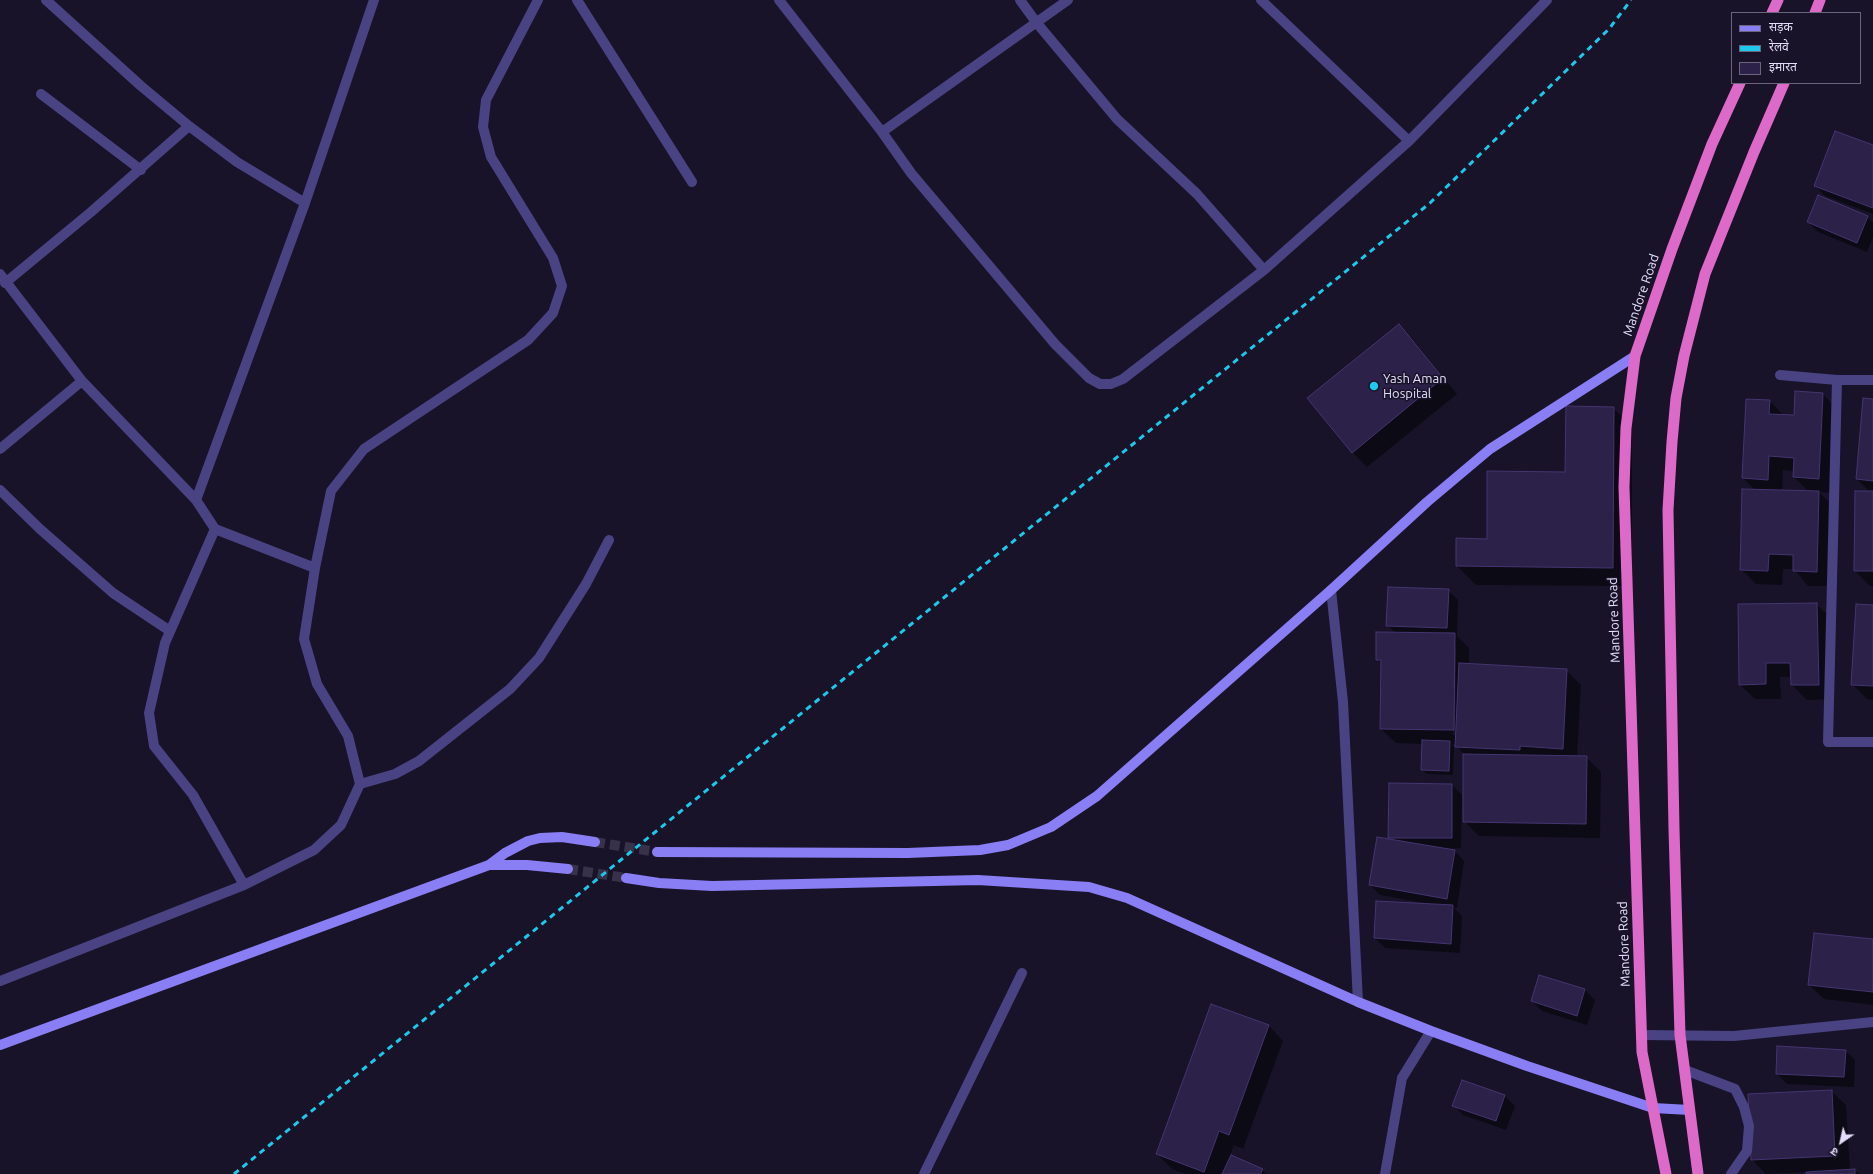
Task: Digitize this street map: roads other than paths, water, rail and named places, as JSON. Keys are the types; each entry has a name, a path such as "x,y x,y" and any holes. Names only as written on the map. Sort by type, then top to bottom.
{"highway":[{"path":"1772,12 1778,0"},
{"path":"1815,12 1820,0"},
{"name":"Mandore Road","path":"1666,1174 1642,1052 1641,1035 1624,487 1626,428 1635,356 1672,249 1706,158 1740,84"},
{"path":"1698,1174 1680,1035 1674,829 1668,510 1676,398 1684,356 1705,274 1754,152 1784,84"}],"main road":[{"path":"657,852 915,852 980,850 1008,845 1051,827 1097,796 1331,590 1426,502 1490,449 1635,356"},
{"path":"0,1044 489,865 517,846 540,838 562,837 594,842"},
{"path":"489,865 527,865 568,869"},
{"path":"626,878 642,881 712,886 978,880 1089,887 1127,898 1358,1002 1431,1031 1527,1066 1653,1108 1690,1110"}],"street":[{"path":"46,0 141,86 189,126 237,162 305,203"},
{"path":"196,500 305,203 374,0"},
{"path":"0,981 244,885 314,850 341,825 360,784 348,736 317,684 304,639 315,568 331,490 364,449 528,340 554,313 562,286 553,258 492,157 483,127 486,100 538,0"},
{"path":"578,0 692,182"},
{"path":"779,0 882,132 911,173 1055,344 1089,378 1100,384 1111,384 1123,379 1264,270 1408,141 1546,0"},
{"path":"1020,0 1036,22 1117,119 1197,194 1264,270"},
{"path":"882,132 1068,0"},
{"path":"1261,0 1408,141"},
{"path":"41,94 141,170"},
{"path":"189,126 141,170 3,279 82,381 196,500 215,529 315,568"},
{"path":"1780,375 1837,380 1873,380"},
{"path":"1837,380 1828,742 1873,742"},
{"path":"0,449 82,381"},
{"path":"0,490 40,529 113,593 170,631"},
{"path":"215,529 165,643 149,713 154,746 193,795 244,885"},
{"path":"360,784 395,774 419,761 510,689 539,658 586,584 610,540"},
{"path":"1331,590 1343,702 1358,1002"},
{"path":"924,1174 1022,973"},
{"path":"1641,1035 1734,1036 1873,1022"},
{"path":"1385,1174 1402,1078 1431,1031"},
{"path":"1685,1070 1735,1089 1744,1108 1749,1126 1747,1151 1732,1174"}],"tunnel":[{"path":"595,842 657,852"},
{"path":"568,869 626,878"}],"railway":[{"path":"234,1174 1430,203 1609,29 1631,0"}],"place":[{"name":"Yash Aman Hospital","path":"1374,386"}]}
